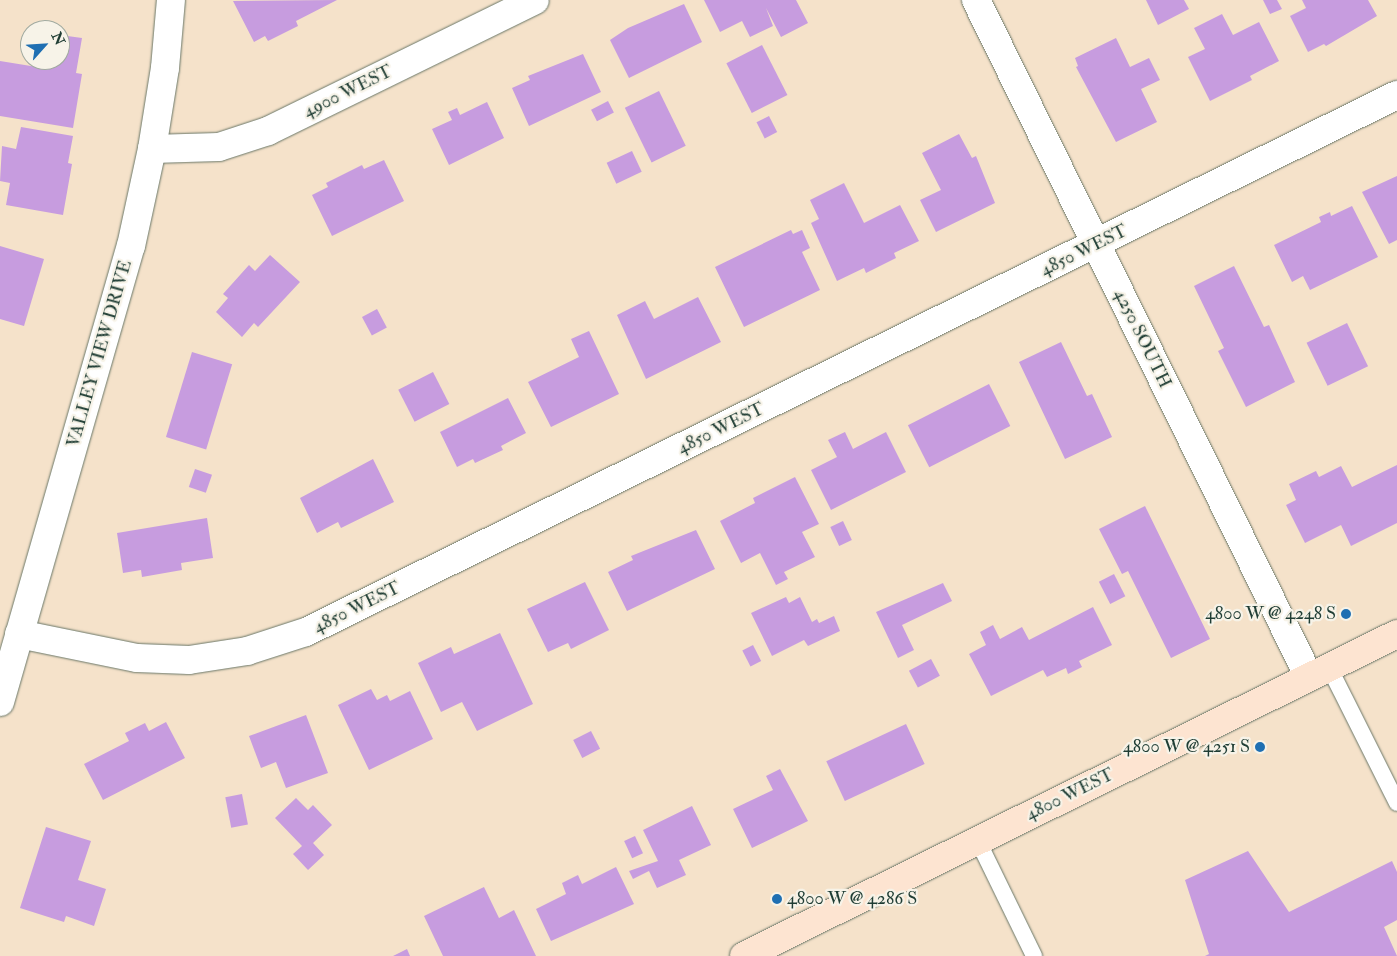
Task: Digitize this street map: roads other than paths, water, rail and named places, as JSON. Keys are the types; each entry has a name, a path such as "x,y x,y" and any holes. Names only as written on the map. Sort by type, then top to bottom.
{"main road":[{"name":"4800 WEST","path":"759,953 978,841 1397,634"}],"street":[{"name":"VALLEY VIEW DRIVE","path":"0,702 131,246 152,150 165,68 171,0"},
{"name":"4900 WEST","path":"152,150 219,147 268,131 535,0"},
{"name":"4250 SOUTH","path":"976,0 1096,245 1319,672"},
{"name":"4850 WEST","path":"19,634 163,660 217,657 278,642 335,619 1397,95"}],"lane":[{"path":"1319,672 1397,803"},
{"path":"978,841 1034,956"}],"place":[{"name":"4800 W @ 4248 S","path":"1346,614"},
{"name":"4800 W @ 4251 S","path":"1260,747"},
{"name":"4800 W @ 4286 S","path":"777,899"}]}
